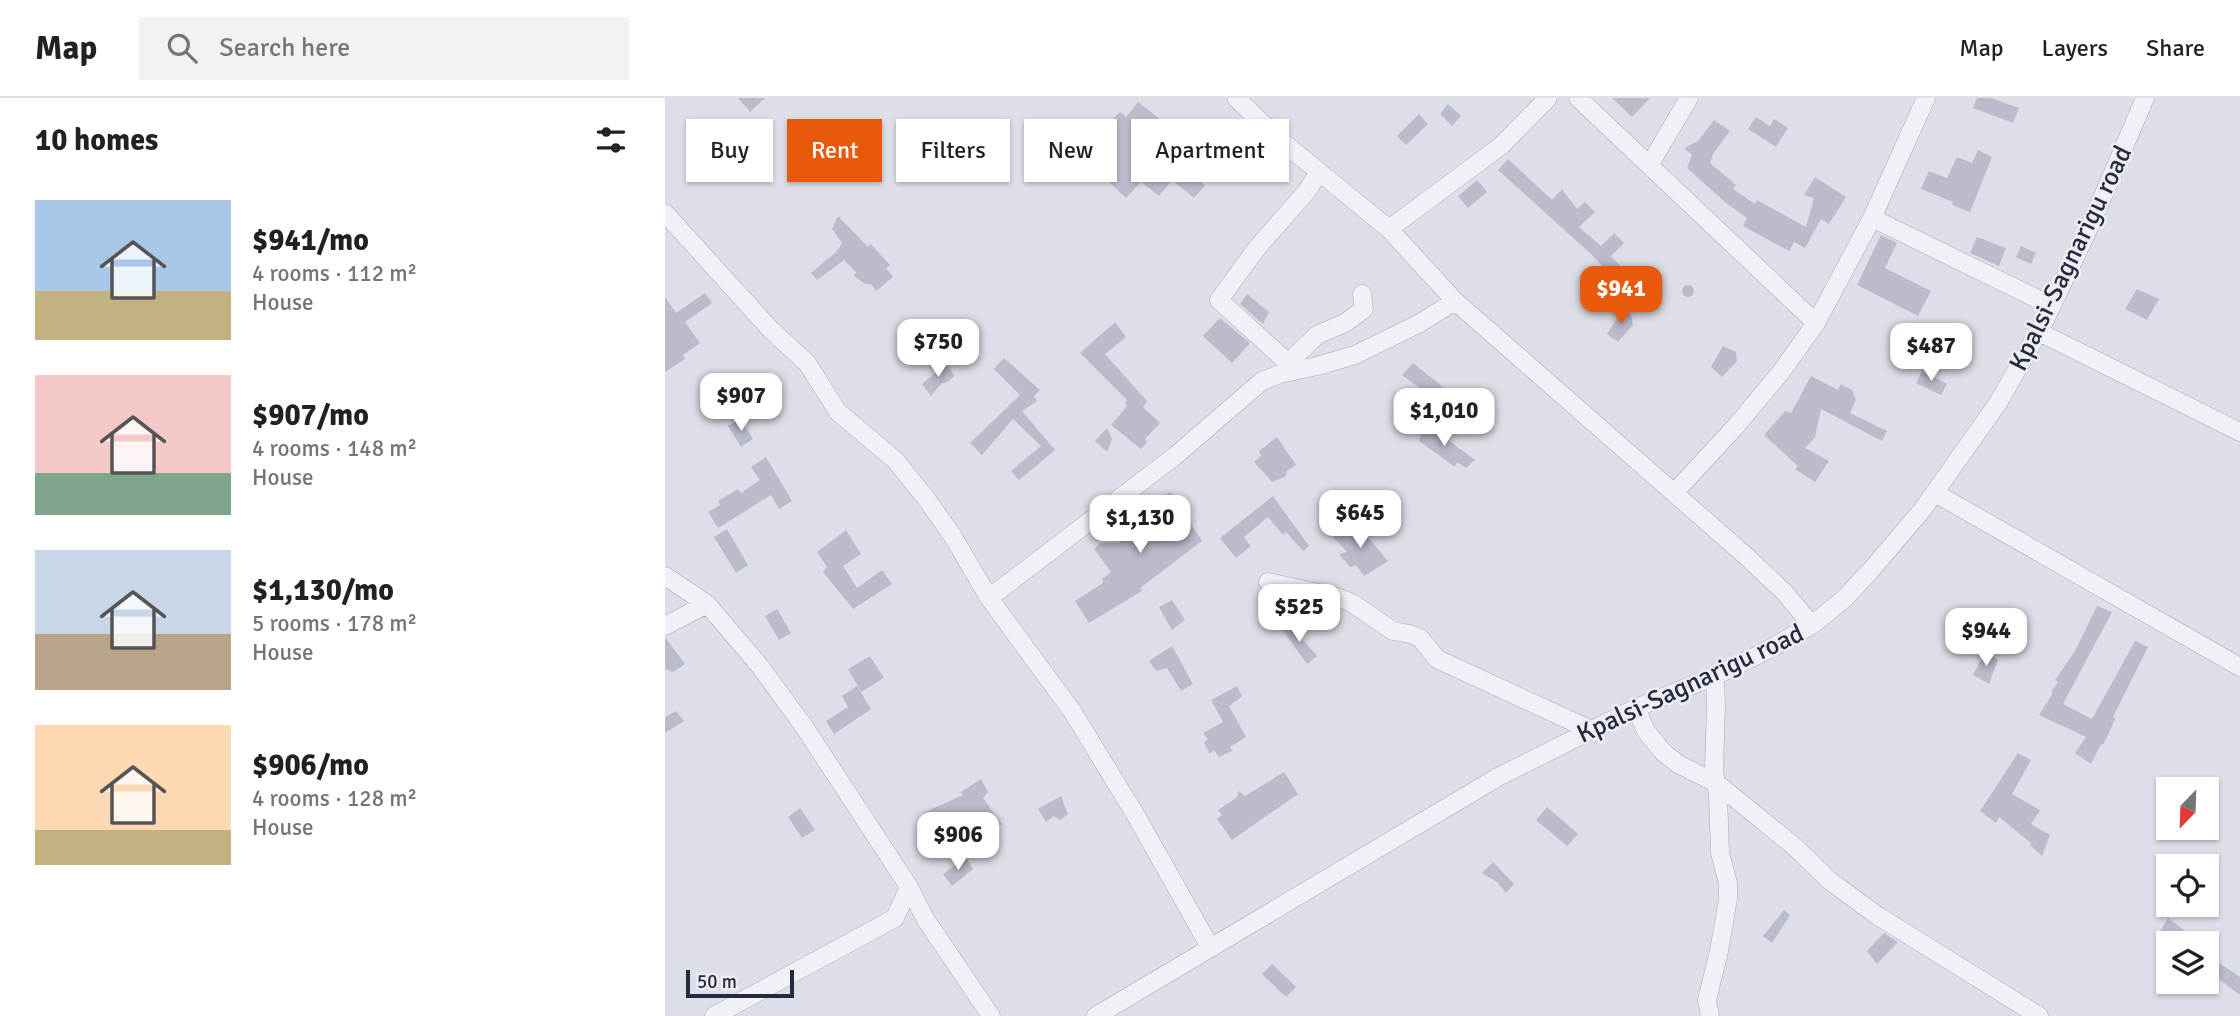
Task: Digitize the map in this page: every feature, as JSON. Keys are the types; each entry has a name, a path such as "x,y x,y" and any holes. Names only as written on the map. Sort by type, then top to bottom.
{"street":[{"path":"1237,98 1279,139 1389,229 1455,301 1784,592 1812,625"},
{"path":"1389,229 1501,145 1548,98"},
{"path":"1579,98 1817,323"},
{"path":"1650,164 1689,98"},
{"path":"1674,493 1744,417 1817,323 1873,218 1926,98"},
{"name":"Kpalsi-Sagnarigu road","path":"1096,1016 1498,777 1636,708 1715,676 1812,625 1844,598 1935,493 1998,403 2052,306 2145,98"},
{"path":"1319,172 1307,191 1257,248 1219,300 1288,363 1317,335 1345,323 1364,309 1362,294"},
{"path":"665,213 771,330 807,363 838,412 895,460 925,497 952,535 989,598 1072,711 1135,814 1210,947"},
{"path":"1873,218 2052,306"},
{"path":"989,598 1175,456 1262,381 1355,355 1420,323 1455,301"},
{"path":"2039,332 2239,430"},
{"path":"1935,493 2240,667"},
{"path":"665,576 707,604 782,696 991,1016"},
{"path":"1268,582 1337,597 1352,603 1393,631 1420,638 1437,659 1591,730"},
{"path":"665,626 707,604"},
{"path":"1710,1016 1707,1000 1728,899 1728,883 1720,853 1713,763 1715,676"},
{"path":"1636,708 1646,731 1663,752 1684,768 1716,783 1795,847 1831,881 1878,916 2039,1016"},
{"path":"895,918 909,887"},
{"path":"714,1016 895,918 926,920"}],"building":[{"path":"738,98 765,98 750,112"},
{"path":"1612,98 1650,98 1632,117"},
{"path":"1977,98 1991,98 2019,108 2013,123 1973,108"},
{"path":"1138,102 1160,119 1131,119 1131,182 1141,182 1126,198 1109,182 1117,182 1117,119 1113,119 1120,112 1126,117"},
{"path":"1448,104 1461,116 1452,126 1440,114"},
{"path":"1419,114 1428,124 1406,145 1397,136"},
{"path":"1756,117 1770,126 1774,119 1788,128 1776,147 1748,129"},
{"path":"1714,120 1730,131 1713,154 1710,163 1736,185 1733,189 1755,204 1757,200 1806,227 1814,198 1804,195 1815,177 1846,197 1829,224 1821,219 1805,248 1794,242 1789,251 1743,226 1747,218 1687,168 1692,155 1684,148 1698,141"},
{"path":"1978,150 1992,157 1970,212 1921,189 1929,171 1947,178 1957,157 1972,163"},
{"path":"1508,159 1552,200 1562,189 1577,209 1585,202 1595,212 1579,227 1601,246 1614,233 1624,243 1611,256 1624,270 1614,279 1592,255 1498,170"},
{"path":"1477,180 1487,192 1468,208 1458,196"},
{"path":"1141,182 1170,182 1159,196"},
{"path":"1174,182 1203,182 1205,185 1194,198"},
{"path":"838,216 868,247 871,244 890,265 886,268 893,277 876,291 871,284 865,284 854,276 856,272 844,260 817,280 811,273 836,252 842,243 832,229"},
{"path":"1881,235 1897,243 1885,268 1931,291 1918,316 1857,285"},
{"path":"1977,237 2006,248 1999,266 1970,253"},
{"path":"2021,246 2036,253 2031,264 2016,257"},
{"path":"1683,286 1693,286 1693,296 1683,296"},
{"path":"2137,289 2159,299 2147,320 2125,309"},
{"path":"705,293 712,303 685,322 700,343 683,355 685,359 665,372 665,297 676,313"},
{"path":"1247,294 1269,312 1263,324 1240,304"},
{"path":"1623,309 1631,315 1633,325 1618,342 1607,334"},
{"path":"1220,318 1250,343 1232,363 1203,336"},
{"path":"1115,322 1126,337 1105,354 1147,401 1143,407 1160,423 1145,439 1147,442 1141,449 1111,425 1127,406 1127,400 1080,353"},
{"path":"1723,346 1736,352 1737,361 1722,377 1711,367"},
{"path":"1004,358 1040,390 1034,396 1037,401 1022,411 1055,450 1019,480 1011,471 1041,446 1013,419 982,455 970,443 1020,395 994,369"},
{"path":"1413,363 1443,387 1419,417 1408,407 1421,389 1402,375"},
{"path":"946,364 955,376 942,383 931,396 922,384"},
{"path":"1922,371 1947,384 1941,395 1916,383"},
{"path":"1811,376 1838,390 1841,384 1852,390 1856,400 1850,413 1887,431 1882,441 1821,409 1815,437 1805,448 1829,461 1815,482 1795,469 1798,466 1764,435 1785,411 1791,413"},
{"path":"740,419 753,439 741,447 728,426"},
{"path":"1425,423 1475,460 1466,468 1457,462 1455,467 1419,441"},
{"path":"1107,428 1112,439 1107,452 1095,441"},
{"path":"1277,437 1296,465 1287,471 1285,477 1272,482 1254,462 1261,456 1259,451"},
{"path":"766,457 792,501 779,509 771,495 718,528 708,512 720,505 718,501 738,489 741,493 760,480 751,467"},
{"path":"1170,492 1202,541 1140,588 1142,591 1089,623 1075,601 1103,583 1102,579 1111,572 1094,549 1101,543 1120,543 1113,533"},
{"path":"1273,496 1309,546 1303,551 1286,532 1283,535 1268,517 1244,537 1251,546 1236,558 1220,538"},
{"path":"1357,524 1388,561 1364,576 1356,565 1350,567 1339,554 1347,552 1333,537"},
{"path":"727,529 748,565 736,573 714,537"},
{"path":"846,530 861,554 843,566 857,588 882,570 892,584 853,609 823,572 827,567 817,552"},
{"path":"1172,600 1185,620 1172,630 1159,607"},
{"path":"2097,606 2112,612 2063,704 2092,719 2135,641 2148,647 2113,717 2115,719 2108,735 2091,764 2075,753 2086,737 2039,715 2053,693 2051,692 2058,682 2055,680 2075,651"},
{"path":"777,609 791,633 779,640 765,616"},
{"path":"1288,623 1317,656 1307,664 1281,628"},
{"path":"665,637 685,664 673,672 665,669"},
{"path":"1172,646 1193,684 1181,691 1167,668 1156,671 1149,661"},
{"path":"1986,650 1998,660 1989,684 1973,675"},
{"path":"870,656 884,678 861,692 848,669"},
{"path":"857,686 871,709 834,734 826,721 848,707 842,696"},
{"path":"1237,686 1242,696 1229,706 1246,737 1230,747 1232,751 1219,757 1214,750 1210,754 1204,743 1208,739 1203,733 1223,722 1211,700"},
{"path":"676,711 684,721 665,733 665,717"},
{"path":"2018,753 2031,760 2012,794 2040,810 2031,824 2050,835 2042,856 2031,843 1999,817 1996,823 1980,811"},
{"path":"1284,772 1298,794 1232,840 1217,819 1222,815 1218,810 1236,798 1239,791 1245,796"},
{"path":"981,779 988,792 983,798 1002,824 988,833 980,821 959,831 951,817 933,829 923,813 963,795 961,792"},
{"path":"1061,796 1068,814 1060,820 1054,816 1046,822 1038,809"},
{"path":"1547,807 1578,834 1567,846 1536,820"},
{"path":"800,808 815,830 802,838 788,817"},
{"path":"966,858 973,869 952,886 943,874"},
{"path":"1493,862 1514,884 1506,893 1497,882 1482,873"},
{"path":"1784,910 1790,915 1772,943 1763,936"},
{"path":"2168,918 2185,931 2160,931"},
{"path":"1884,933 1898,942 1877,964 1867,951"},
{"path":"2219,963 2240,977 2240,995 2219,979"},
{"path":"1272,964 1296,987 1286,997 1262,974"}]}
